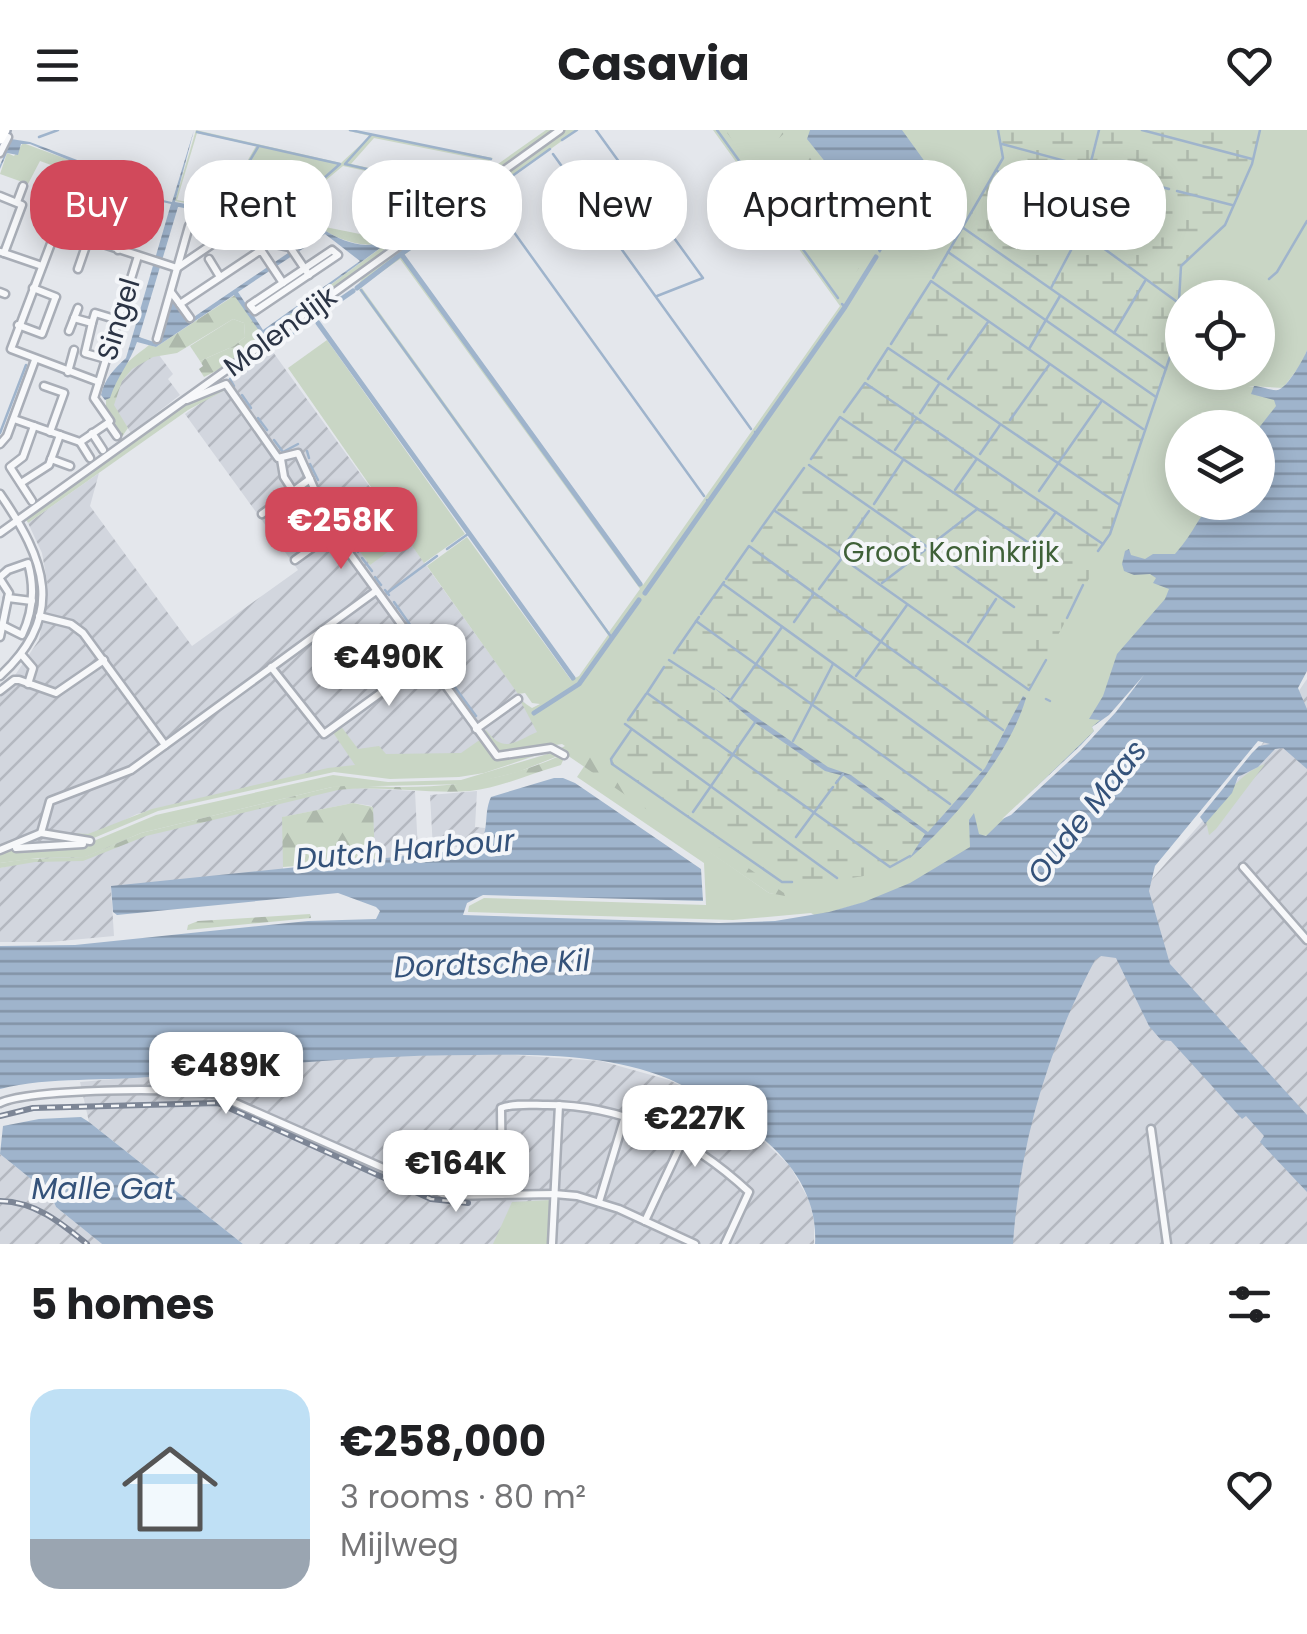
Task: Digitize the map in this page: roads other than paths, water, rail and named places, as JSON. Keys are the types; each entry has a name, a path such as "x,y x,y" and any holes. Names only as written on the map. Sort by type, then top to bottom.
{"street":[{"name":"Molendijk","path":"0,532 560,130"},
{"path":"0,153 3,133"},
{"path":"17,202 23,186"},
{"path":"1,198 22,204 2,252 42,266"},
{"path":"157,339 184,244"},
{"path":"0,444 7,436 35,360 11,350 48,250"},
{"path":"78,269 85,250"},
{"path":"118,250 177,268 211,250"},
{"path":"180,304 261,250 285,286"},
{"path":"285,286 255,312 250,305 306,272 293,252 287,250"},
{"path":"206,255 220,277"},
{"name":"Singel","path":"35,360 99,382 138,256"},
{"path":"18,326 42,334 55,298 33,288"},
{"path":"170,292 190,318"},
{"path":"69,331 78,308"},
{"path":"106,359 85,353 95,313 118,320"},
{"path":"74,318 92,324"},
{"path":"68,372 74,350"},
{"path":"99,382 94,398 117,436"},
{"path":"183,401 226,384 281,459 284,477 293,491"},
{"path":"44,386 64,393 50,432"},
{"path":"14,418 80,442 90,458"},
{"path":"80,442 108,423"},
{"path":"32,501 10,467 23,457 34,426"},
{"path":"92,434 103,450"},
{"path":"21,483 49,465 60,435"},
{"path":"281,459 298,453 334,532 500,757 551,748 564,754"},
{"path":"51,458 70,466"},
{"path":"262,514 310,479"},
{"path":"0,494 40,565 42,593 39,616 24,656 0,676"},
{"path":"295,560 334,532"},
{"path":"0,637 3,610 8,598 0,578 8,570 28,563 32,601 22,635 2,626"},
{"path":"42,834 50,802 118,777 376,590"},
{"path":"8,598 32,601"},
{"path":"39,616 76,626 165,745"},
{"path":"24,656 32,668 28,684"},
{"path":"0,692 14,680 56,693 104,660"},
{"path":"271,667 327,731 426,660"},
{"path":"476,728 518,699"},
{"path":"42,834 90,841 78,845 40,844 0,850 42,834"},
{"path":"1244,867 1307,940"},
{"path":"0,1103 30,1095 200,1091 240,1103 435,1193 461,1197 554,1194 599,1202 695,1244"},
{"path":"502,1195 500,1109 505,1105 559,1105 625,1116 682,1140 718,1164 749,1192 724,1244"},
{"path":"552,1244 559,1105"},
{"path":"599,1202 625,1116"},
{"path":"1151,1129 1167,1244"},
{"path":"645,1221 682,1140"}],"water":[{"path":"810,130 902,130 924,160 824,160 807,139"},
{"path":"11,139 77,160 21,144 18,155 7,153 0,169"},
{"path":"184,163 175,202 184,204 184,208 178,207 139,337 157,343 173,300 188,321 292,250 301,250 238,292 263,330 360,261 332,239 332,234 352,243 352,250 377,250 262,335 234,295 156,347 137,342 110,398 105,400 101,395 105,384 126,358 158,250 164,250 164,228 171,204 164,200 172,202"},
{"path":"1307,350 1307,671 1298,688 1307,709 1307,769 1283,748 1275,749 1258,767 1238,777 1232,793 1205,824 1200,817 1252,753 1259,746 1270,744 1258,741 1155,866 1149,891 1170,964 1307,1115 1307,1192 1260,1142 1264,1136 1246,1116 1242,1119 1171,1041 1161,1040 1149,1026 1116,958 1101,956 1095,960 1063,1028 1039,1098 1022,1170 1013,1244 815,1244 815,1226 806,1194 789,1166 766,1141 680,1084 598,1060 524,1055 396,1057 39,1082 0,1089 0,946 75,945 308,921 376,919 380,911 376,907 338,893 117,915 113,912 111,886 473,849 483,838 491,797 554,778 575,783 701,869 703,901 483,895 467,903 463,915 719,923 775,921 829,912 910,883 970,847 969,820 974,813 979,834 986,836 1094,731 1092,727 1100,720 1089,719 1103,696 1117,654 1165,599 1169,589 1153,583 1156,578 1150,574 1124,571 1125,551 1129,549 1131,555 1145,559 1153,554 1175,554 1199,520 1275,520 1273,410 1276,406 1274,400 1251,394 1252,390 1282,388"},
{"path":"713,687 828,767 851,775 928,832 985,768 1023,696 1026,698 994,764 944,826 909,859 925,834 844,776 825,771 754,722"},
{"name":"Malle Gat","path":"81,1117 243,1244 102,1244 0,1154 3,1126"}],"waterway":[{"path":"39,137 58,130"},
{"path":"350,130 491,159"},
{"path":"562,140 577,130"},
{"path":"596,130 703,278 657,296"},
{"path":"717,130 838,298"},
{"path":"933,278 1003,158 998,130"},
{"path":"1091,160 1099,130"},
{"path":"1142,130 1252,159"},
{"path":"1098,551 1110,534 1177,336 1181,266 1225,225 1252,164 1260,130"},
{"path":"197,132 322,160"},
{"path":"352,166 345,164 371,135"},
{"path":"1002,144 1169,189"},
{"path":"250,160 258,147"},
{"path":"522,169 550,149"},
{"path":"553,154 751,429"},
{"path":"332,162 340,164 332,171"},
{"path":"1177,191 1232,205"},
{"path":"1269,279 1307,221"},
{"path":"967,230 1165,368"},
{"path":"522,243 704,496"},
{"path":"1051,288 1071,250"},
{"path":"1106,250 1165,293"},
{"path":"357,288 405,251"},
{"path":"948,252 1156,397"},
{"path":"402,255 640,584"},
{"path":"645,593 876,257"},
{"path":"891,344 931,281 1143,429"},
{"path":"1114,333 1145,281"},
{"path":"361,290 612,638"},
{"path":"337,302 353,291"},
{"path":"1029,349 1060,296"},
{"path":"842,304 845,307"},
{"path":"315,319 330,307"},
{"path":"275,347 309,322"},
{"path":"948,379 988,322"},
{"path":"318,323 573,678"},
{"path":"868,379 888,348 1120,505"},
{"path":"234,386 230,379 270,351"},
{"path":"0,433 26,365"},
{"path":"1010,420 1049,365"},
{"path":"844,412 865,383 1103,544"},
{"path":"920,413 939,384"},
{"path":"242,395 251,408"},
{"path":"1039,491 1101,402"},
{"path":"811,459 840,417 1032,545 1056,512"},
{"path":"258,418 267,430"},
{"path":"895,450 916,419"},
{"path":"980,454 1000,425"},
{"path":"274,440 283,452 298,444"},
{"path":"307,451 309,458"},
{"path":"874,504 903,460"},
{"path":"955,490 976,460"},
{"path":"310,464 318,480"},
{"path":"809,465 1014,607"},
{"path":"752,541 804,468"},
{"path":"321,488 324,495"},
{"path":"327,502 331,509"},
{"path":"932,544 976,510"},
{"path":"775,511 838,554"},
{"path":"819,589 869,511"},
{"path":"334,517 339,526"},
{"path":"447,549 468,534"},
{"path":"351,543 358,552"},
{"path":"726,579 749,546 1003,730"},
{"path":"882,583 925,550"},
{"path":"387,593 437,556"},
{"path":"362,558 372,571"},
{"path":"842,558 1029,690 1046,660"},
{"path":"375,577 381,585"},
{"path":"701,614 724,582"},
{"path":"723,584 981,770"},
{"path":"1067,618 1083,585"},
{"path":"385,590 389,595"},
{"path":"794,622 813,595"},
{"path":"968,642 996,599"},
{"path":"534,713 579,684 639,600"},
{"path":"394,602 413,629"},
{"path":"856,676 907,605"},
{"path":"674,653 699,617"},
{"path":"696,621 950,804"},
{"path":"730,701 782,627"},
{"path":"418,635 422,641"},
{"path":"426,646 452,682"},
{"path":"669,660 714,689"},
{"path":"793,741 833,664"},
{"path":"664,667 647,693 890,867 910,856"},
{"path":"454,686 476,716"},
{"path":"628,720 646,694"},
{"path":"1046,699 1050,701"},
{"path":"693,812 756,721"},
{"path":"625,724 837,878"},
{"path":"631,730 611,759 612,764 782,882 792,882"},
{"path":"836,783 843,774"},
{"path":"796,837 833,787"}],"railway":[{"path":"0,1116 33,1108 218,1103 431,1199 468,1203"},
{"path":"0,1201 36,1209 87,1244"}],"park label":[{"name":"Groot Koninkrijk","path":"951,552"}],"water label":[{"name":"Oude Maas","path":"1087,812"},
{"name":"Dutch Harbour","path":"405,850"},
{"name":"Dordtsche Kil","path":"492,964"}]}
